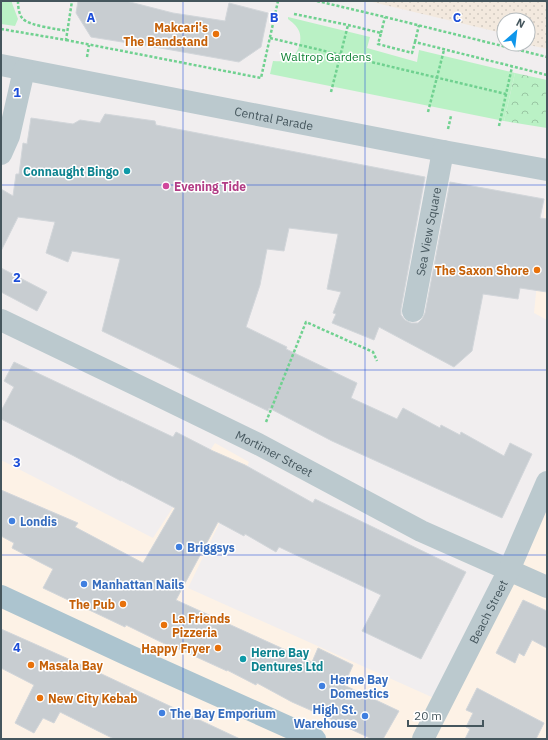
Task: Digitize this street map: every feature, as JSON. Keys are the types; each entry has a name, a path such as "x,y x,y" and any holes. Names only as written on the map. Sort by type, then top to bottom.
{"main road":[{"path":"1,596 315,739"}],"street":[{"name":"Central Parade","path":"1,65 547,170"},
{"path":"1,154 9,136 24,70"},
{"name":"Sea View Square","path":"413,311 443,151"},
{"name":"Mortimer Street","path":"1,320 258,444 421,531 547,587"},
{"name":"Beach Street","path":"423,739 509,570 547,482"}],"path":[{"path":"18,1 18,6 23,19 31,24 67,32"},
{"path":"66,40 72,1"},
{"path":"1,29 66,40 260,78 278,1"},
{"path":"317,1 547,57"},
{"path":"294,14 381,33"},
{"path":"385,17 378,44 412,53 419,25"},
{"path":"331,92 348,25"},
{"path":"270,38 506,94"},
{"path":"415,42 547,75"},
{"path":"428,112 444,50"},
{"path":"499,126 512,67"},
{"path":"258,444 306,322 373,352 377,361"}],"shaded area":[{"path":"547,184 547,320 534,313"},
{"path":"215,443 249,462 188,588 445,703 547,504 547,739 1,739 1,460 153,538"}],"green space":[{"path":"1,1 12,1 18,19 15,26 1,24"},
{"name":"Waltrop Gardens","path":"288,17 370,37 367,48 417,62 419,50 515,73 504,121 270,74 273,61 283,61 294,56 300,44 299,31 288,19"},
{"path":"515,73 547,80 547,128 504,121"}],"sand":[{"path":"368,1 547,1 547,49 536,46 536,12 496,12 496,32"}],"building":[{"path":"78,1 126,1 173,13 225,21 229,3 268,13 261,47 239,62 91,37 76,13"},
{"path":"105,114 155,121 156,125 425,177 401,309 401,315 405,320 411,323 418,323 425,313 450,182 544,199 540,218 547,219 547,292 520,288 518,299 483,294 472,351 454,367 379,327 374,340 332,323 336,314 333,313 341,292 327,289 338,234 289,228 284,251 267,249 260,285 246,327 287,347 286,349 357,383 351,398 397,419 403,408 440,428 441,425 460,435 461,432 504,456 510,443 532,454 502,518 332,441 269,408 268,411 102,331 120,259 72,251 68,262 46,253 55,222 18,217 1,251 1,189 13,196 16,174 19,174 23,143 27,144 31,118 73,124 80,120 100,123"},
{"path":"1,268 47,292 37,311 1,292"},
{"path":"14,362 173,437 176,432 245,465 313,503 315,499 466,572 421,659 362,631 381,595 279,547 276,552 245,534 244,536 218,522 176,600 312,662 318,648 353,665 344,685 399,711 383,739 372,739 292,702 257,683 256,685 227,670 168,644 167,645 126,625 125,627 43,588 53,569 12,548 14,543 1,536 1,490 78,523 75,527 143,563 175,508 1,419 1,411 14,387 4,381"},
{"path":"523,600 547,611 547,648 532,640 524,656 519,653 515,663 496,653"},
{"path":"1,629 91,669 240,739 114,739 60,712 54,723 43,718 34,733 15,723 34,685 1,668"},
{"path":"477,688 544,723 536,739 465,739 470,729 466,727 473,713 466,710"}],"place":[{"name":"Makcari's The Bandstand","path":"216,34"},
{"name":"Connaught Bingo","path":"127,171"},
{"name":"Evening Tide","path":"166,186"},
{"name":"The Saxon Shore","path":"537,270"},
{"name":"Londis","path":"12,521"},
{"name":"Briggsys","path":"179,547"},
{"name":"Manhattan Nails","path":"84,584"},
{"name":"The Pub","path":"123,604"},
{"name":"La Friends Pizzeria","path":"164,625"},
{"name":"Happy Fryer","path":"218,648"},
{"name":"Herne Bay Dentures Ltd","path":"243,659"},
{"name":"Masala Bay","path":"31,665"},
{"name":"Herne Bay Domestics","path":"322,686"},
{"name":"New City Kebab","path":"40,698"},
{"name":"The Bay Emporium","path":"162,713"},
{"name":"High St. Warehouse","path":"365,716"}]}
